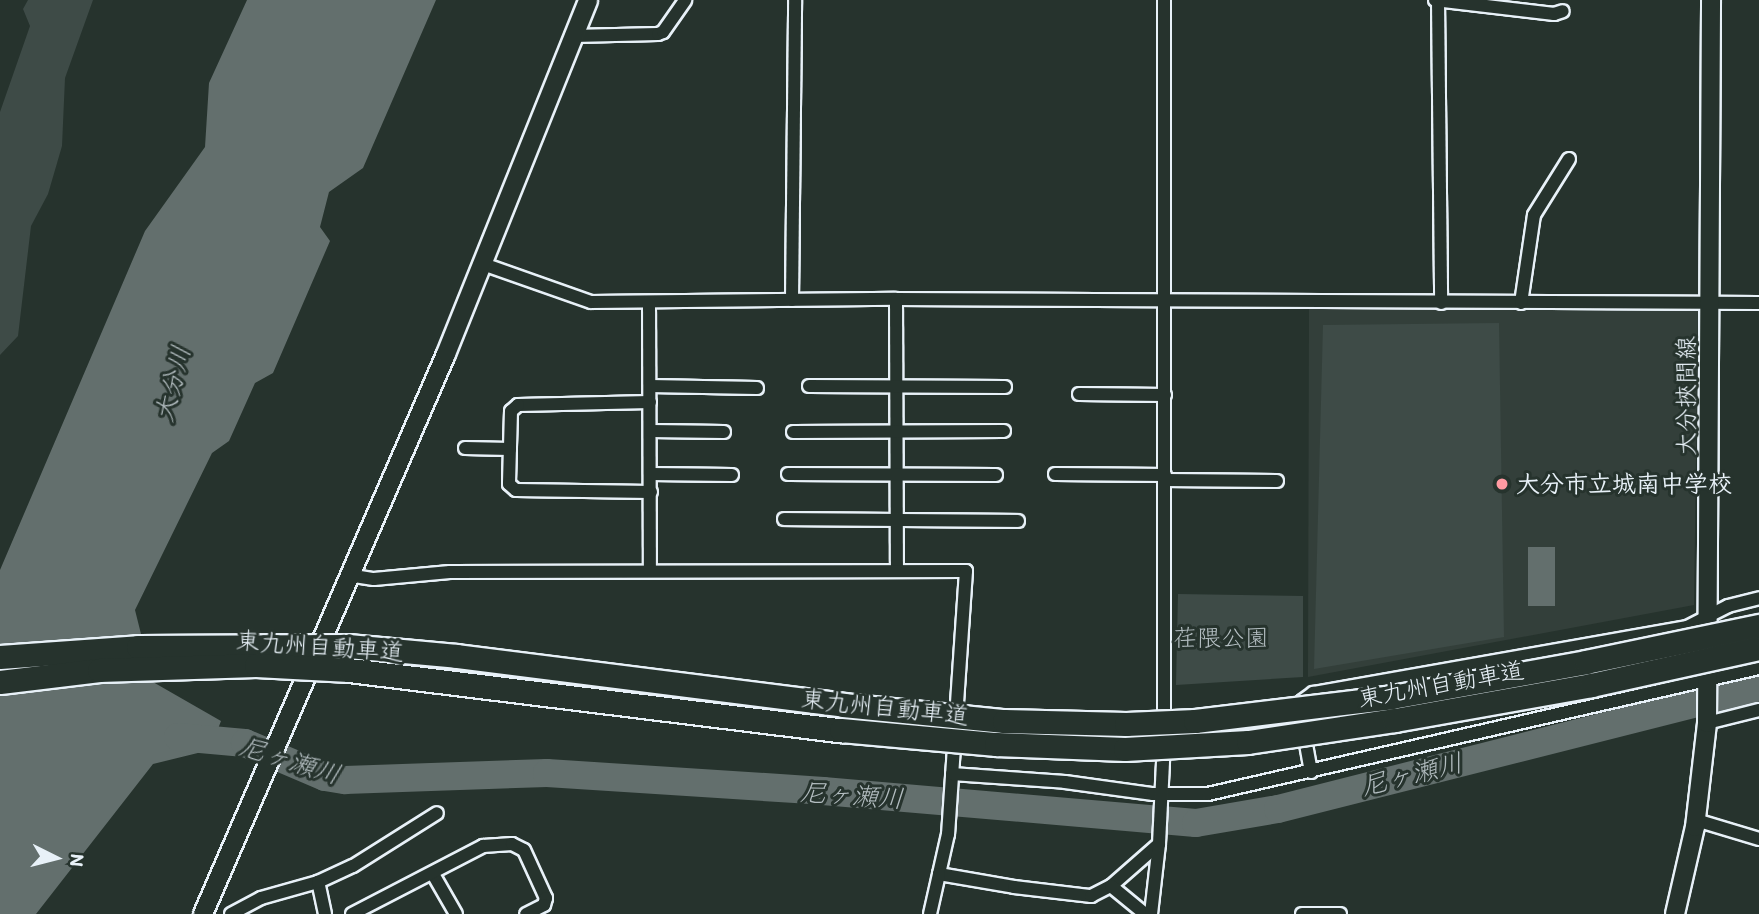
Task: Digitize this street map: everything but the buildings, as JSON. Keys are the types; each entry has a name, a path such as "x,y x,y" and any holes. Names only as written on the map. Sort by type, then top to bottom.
{"highway":[{"name":"東九州自動車道","path":"0,657 138,647 348,646 457,656 857,707 1004,721 1126,724 1195,721 1392,697 1586,662 1759,626"},
{"name":"東九州自動車道","path":"0,682 112,669 256,665 349,670 841,730 996,744 1125,749 1248,742 1395,720 1591,685 1759,648"}],"street":[{"path":"203,914 483,264 587,0"},
{"path":"573,36 658,34 663,32 685,0"},
{"path":"792,300 795,0"},
{"path":"1152,914 1162,794 1165,477 1164,0"},
{"path":"1441,303 1436,0 1554,14 1563,10"},
{"name":"大分挾間線","path":"1675,914 1696,820 1709,680 1711,0"},
{"path":"1521,303 1534,215 1569,159"},
{"path":"483,264 591,302 896,299 1759,303"},
{"path":"896,299 897,571"},
{"path":"649,302 650,570"},
{"path":"650,386 757,387"},
{"path":"809,386 1005,387"},
{"path":"1079,394 1165,395"},
{"path":"650,402 518,405 510,411 509,484 516,491 651,492"},
{"path":"650,431 724,432"},
{"path":"793,432 1004,431"},
{"path":"465,448 510,449"},
{"path":"651,474 732,475"},
{"path":"788,474 996,475"},
{"path":"1055,474 1277,481"},
{"path":"784,519 1018,521"},
{"path":"348,575 382,579 450,572 966,571 948,834 930,914"},
{"path":"1311,772 1300,711 1302,701 1313,693 1687,627 1710,614 1759,598"},
{"path":"952,774 1065,782 1162,794 1208,794 1759,668"},
{"path":"1707,723 1759,710"},
{"path":"231,914 261,898 318,882 353,866 437,813"},
{"path":"1696,820 1759,838"},
{"path":"939,874 1074,896 1096,895 1111,886 1159,844"},
{"path":"352,914 483,846 517,845 524,850 546,898 544,905 526,914"},
{"path":"433,874 456,914"},
{"path":"318,882 325,914"},
{"path":"1111,886 1145,914"},
{"path":"1302,914 1340,914"}],"shaded area":[{"name":"大分市立城南中学校","path":"1309,309 1698,309 1694,605 1308,677"}],"green space":[{"path":"28,0 93,0 65,78 62,146 48,194 31,226 18,336 0,355 0,112 30,26 23,9"},
{"path":"1499,323 1504,637 1314,669 1323,325"},
{"name":"荏隈公園","path":"1178,594 1303,596 1303,677 1176,685"}],"water":[{"name":"大分川","path":"247,0 436,0 363,168 329,192 320,227 330,241 273,373 255,383 229,441 212,453 135,610 153,682 221,721 210,750 153,764 36,914 0,914 0,570 145,231 205,147 209,83"},
{"path":"1528,547 1555,547 1555,606 1528,606"}],"waterway":[{"name":"尼ヶ瀬川","path":"178,737 245,743 325,777 345,780 547,773 823,791 1196,823 1278,809 1759,687"}],"place":[{"name":"大分市立城南中学校","path":"1502,484"}]}
